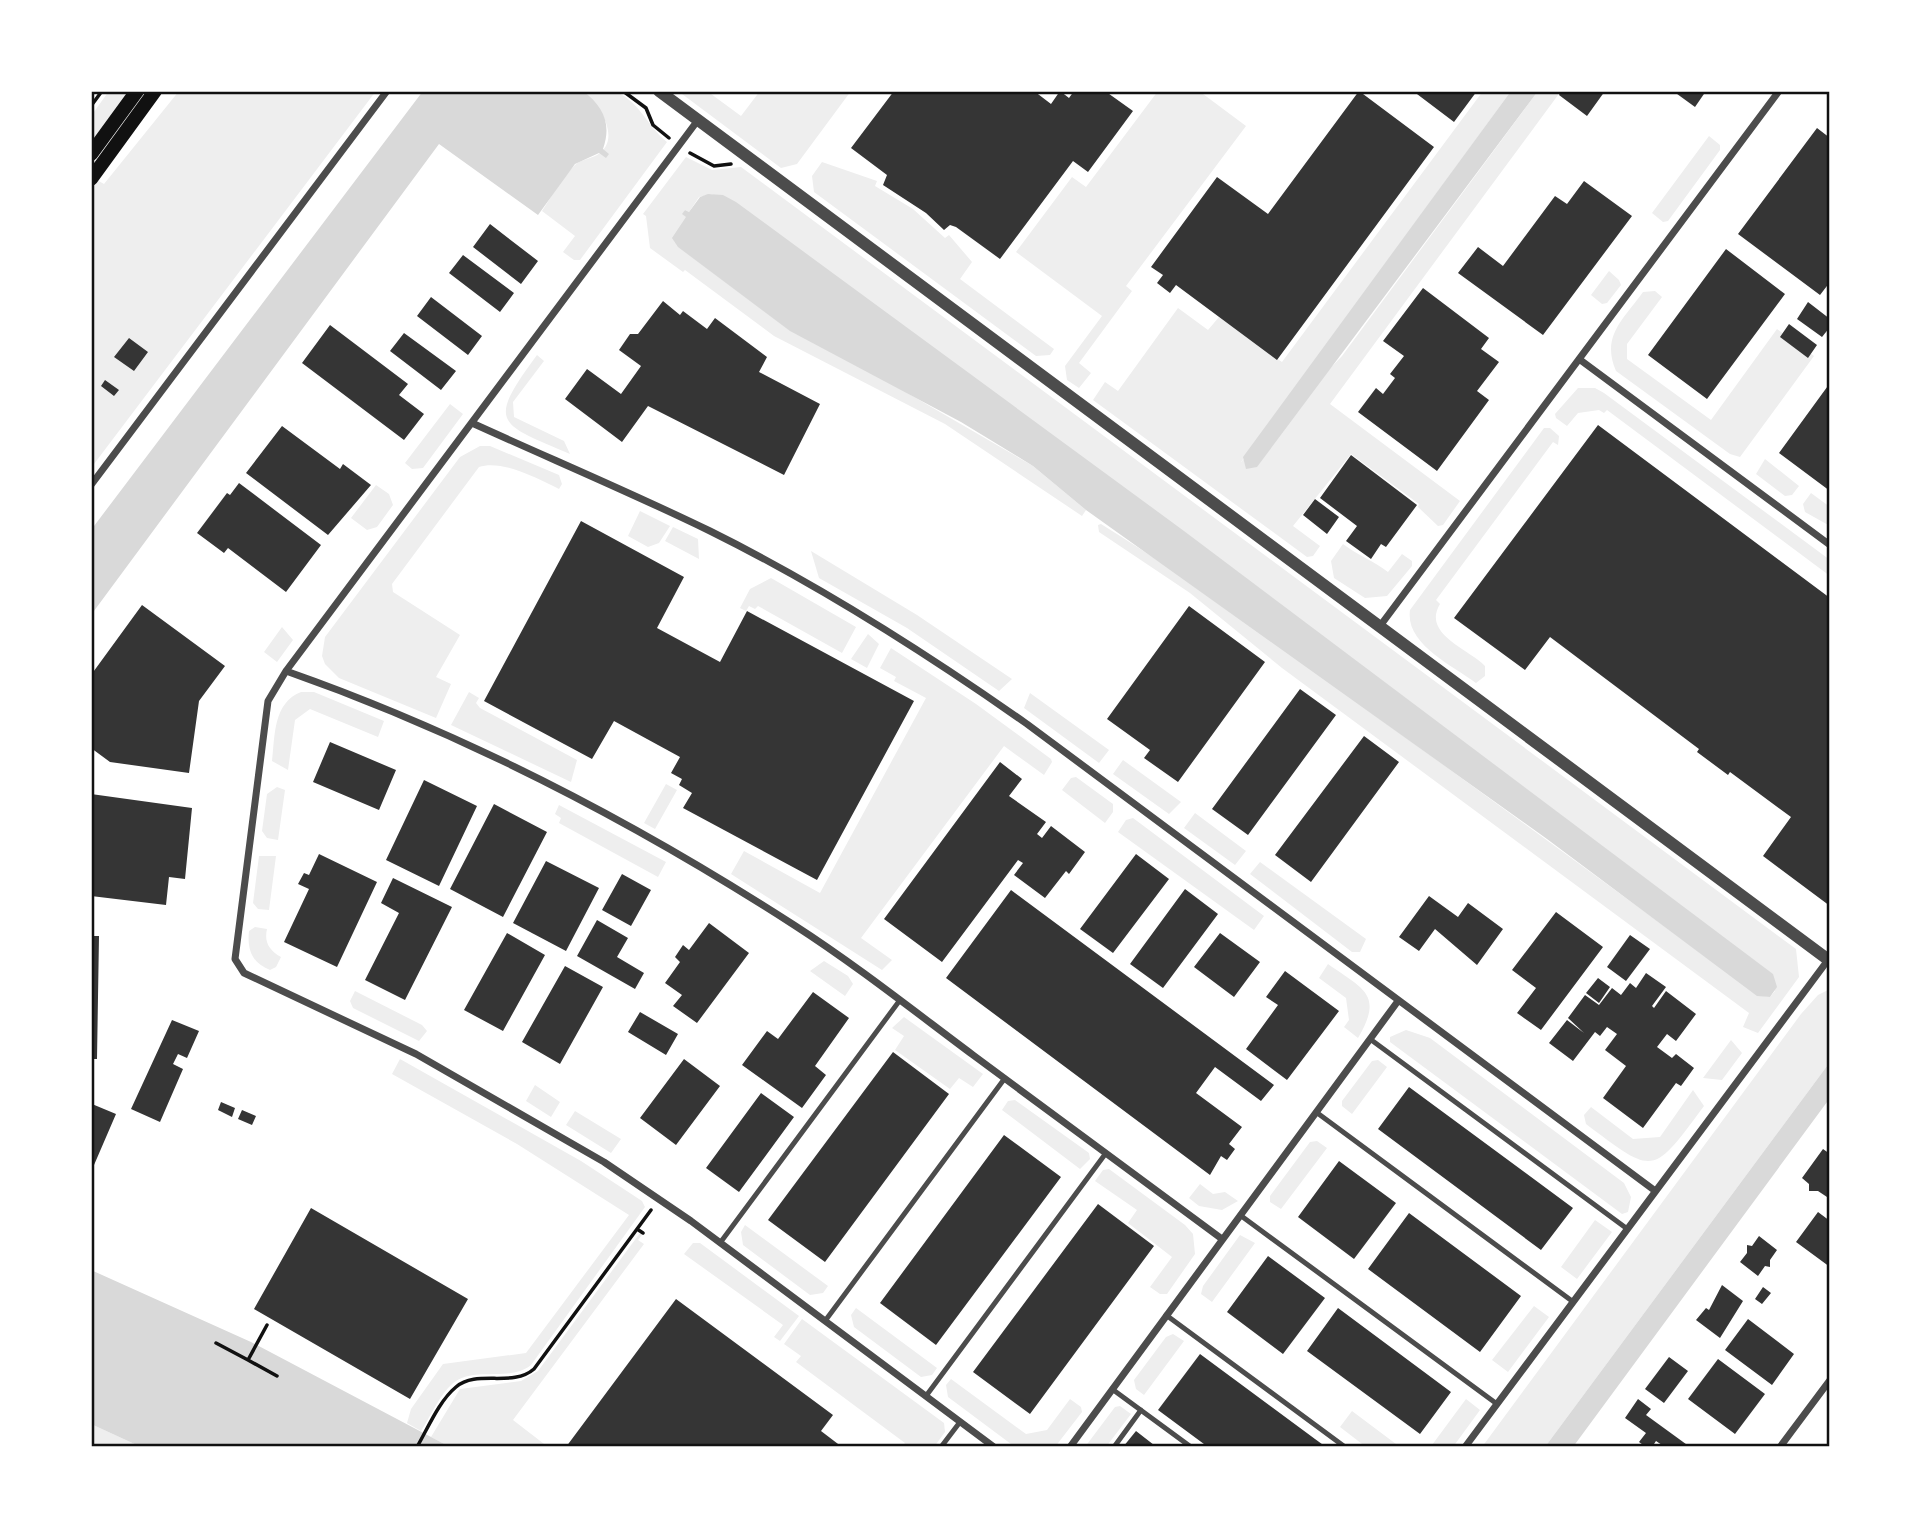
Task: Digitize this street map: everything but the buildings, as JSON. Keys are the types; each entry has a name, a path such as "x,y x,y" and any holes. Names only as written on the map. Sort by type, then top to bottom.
{"main road":[{"path":"91,154 137,91"},
{"path":"91,179 155,91"}],"street":[{"path":"91,485 387,91"},
{"path":"659,91 1829,960 1654,1190 1465,1447"},
{"path":"1380,626 1779,91"},
{"path":"698,120 286,671 268,701 236,942 237,964 244,973 373,1032 521,1111 659,1198 994,1447"},
{"path":"1579,359 1830,545"},
{"path":"472,423 711,531 884,628 1027,724 1654,1190"},
{"path":"286,671 379,706 460,742 631,829 796,926 1222,1239"},
{"path":"1070,1447 1398,1001"},
{"path":"1780,1447 1830,1380"}],"lane":[{"path":"720,1243 900,1000"},
{"path":"1370,1039 1626,1228"},
{"path":"825,1321 1005,1078"},
{"path":"1316,1112 1572,1301"},
{"path":"926,1396 1106,1153"},
{"path":"1240,1215 1497,1404"},
{"path":"1166,1315 1345,1447"},
{"path":"1112,1389 1191,1447"},
{"path":"1114,1447 1141,1410"},
{"path":"941,1447 960,1422"}],"path":[{"path":"91,106 102,91"},
{"path":"623,91 646,108 653,125 668,137"},
{"path":"691,154 714,166 736,163"},
{"path":"417,1447 458,1385 470,1381 516,1377 534,1369 652,1208"},
{"path":"637,1229 643,1233"},
{"path":"248,1360 267,1325"},
{"path":"216,1343 277,1376"}],"shaded area":[{"path":"609,90 624,96 667,142 580,260 574,260 563,252 575,236 542,211 570,170 578,163 600,153 606,146 608,129 605,120 595,103 583,91"},
{"path":"109,91 131,91 91,146 91,116"},
{"path":"179,91 376,91 91,468 91,188 97,180 104,184"},
{"path":"423,91 583,91 596,103 604,116 606,140 603,149 609,154 606,158 599,153 575,164 538,215 439,144 91,615 91,530"},
{"path":"678,91 707,91 741,116 760,91 851,91 797,164 781,168"},
{"path":"1158,91 1199,91 1246,126 1126,286 1132,291 1079,363 1091,373 1079,388 1067,380 1065,366 1102,316 1016,252 1072,177 1086,187"},
{"path":"1483,91 1511,91 1241,462 1342,356 1538,91 1561,91 1330,404 1460,501 1443,525 1438,526 1418,507 1419,504 1351,454 1293,526 1320,546 1313,556 1307,557 1093,400 1105,382 1118,391 1178,308 1208,330 1219,317 1282,362"},
{"path":"1511,91 1538,91 1257,467 1246,469 1243,457"},
{"path":"1709,136 1720,145 1720,150 1668,221 1663,222 1652,213"},
{"path":"686,157 712,170 741,167 1796,949 1799,977 1758,1033 1743,1027 1749,1013 1282,668 1190,593 1099,532 1098,525 1101,524 1163,564 1224,607 1757,995 1770,997 1775,991 712,194 699,197 689,212 685,210 683,214 871,372 1033,466 1086,510 1082,516 945,424 774,336 685,270 683,272 650,248 646,216 643,214"},
{"path":"822,162 877,181 875,186 913,209 945,238 949,235 972,262 960,279 1054,349 1050,355 1036,356 814,192 812,176"},
{"path":"708,194 723,195 736,202 1184,531 1773,974 1777,987 1770,997 1757,996 1547,839 1086,510 1033,466 961,422 790,331 678,247 672,238 686,217 682,214 685,210 689,212 700,197"},
{"path":"1609,271 1621,285 1607,303 1602,304 1591,295"},
{"path":"1655,291 1662,297 1627,344 1627,359 1711,420 1777,329 1814,356 1740,457 1730,454 1616,371 1611,348 1616,329 1643,292"},
{"path":"537,355 544,361 513,402 514,417 564,441 570,454 527,435 507,419 506,408 511,395"},
{"path":"1578,388 1595,388 1604,393 1830,560 1830,576 1607,410 1604,413 1599,410 1578,413 1567,426 1556,418 1555,414"},
{"path":"450,404 463,414 423,468 412,469 405,463"},
{"path":"1544,428 1550,428 1559,436 1558,445 1553,442 1436,600 1440,604 1436,615 1437,624 1442,632 1485,666 1485,676 1476,683 1422,643 1410,622 1410,610"},
{"path":"480,446 490,446 559,475 562,484 559,489 509,468 488,465 479,467 392,584 393,592 460,635 436,677 451,684 436,718 339,678 325,664 322,656 325,637 460,457"},
{"path":"1765,459 1799,486 1792,495 1785,496 1756,474"},
{"path":"376,485 389,494 393,505 377,527 367,530 351,518"},
{"path":"1811,493 1830,507 1830,526 1805,512 1803,504"},
{"path":"640,511 670,526 659,543 648,547 628,536"},
{"path":"673,527 698,539 699,559 665,541"},
{"path":"1343,544 1388,572 1402,554 1412,561 1412,566 1387,596 1365,598 1334,578 1331,561"},
{"path":"811,551 917,615 1012,679 999,691 907,628 819,578"},
{"path":"771,578 856,627 842,653 758,606 755,609 749,606 746,611 740,608 750,589"},
{"path":"282,627 293,640 277,662 264,652"},
{"path":"868,634 879,644 867,668 851,659"},
{"path":"891,648 976,704 1052,762 1044,775 1004,746 861,938 892,960 882,970 731,874 744,851 820,893 926,698 894,681 896,677 880,668"},
{"path":"301,692 314,692 384,721 378,737 310,709 295,720 288,770 272,761 280,712 292,697"},
{"path":"469,692 479,698 476,703 480,708 577,760 571,782 451,725"},
{"path":"1030,693 1109,750 1099,763 1024,708"},
{"path":"1123,760 1181,802 1169,814 1113,774"},
{"path":"1076,777 1113,804 1113,812 1105,823 1062,790 1071,778"},
{"path":"666,784 677,790 655,829 644,823"},
{"path":"277,787 285,790 278,840 267,838 262,831 267,794"},
{"path":"559,805 666,862 658,877 559,823 561,818 555,814"},
{"path":"1195,813 1246,851 1235,865 1184,828"},
{"path":"1133,818 1264,916 1254,930 1118,832 1126,820"},
{"path":"259,856 276,856 269,910 258,909 253,903"},
{"path":"1260,862 1366,939 1360,952 1352,952 1250,874"},
{"path":"255,927 267,929 268,945 281,957 276,967 270,970 255,960 250,950 249,931"},
{"path":"824,961 848,976 853,984 845,996 810,971"},
{"path":"1328,964 1366,994 1369,1011 1358,1038 1344,1027 1349,1020 1346,998 1319,978"},
{"path":"1830,989 1830,1062 1545,1447 1482,1447 1801,1014 1818,995"},
{"path":"355,991 422,1025 427,1031 419,1041 353,1008 350,1001"},
{"path":"904,1017 983,1074 973,1087 959,1078 950,1089 895,1050 904,1036 892,1028"},
{"path":"1406,1030 1430,1038 1624,1183 1631,1197 1628,1212 1622,1214 1390,1042 1390,1037"},
{"path":"1731,1040 1742,1053 1722,1080 1703,1078"},
{"path":"400,1059 581,1161 642,1201 645,1207 531,1365 514,1373 474,1375 456,1381 441,1397 421,1431 407,1423 411,1409 443,1364 526,1353 629,1215 517,1144 392,1074"},
{"path":"1378,1060 1387,1067 1352,1114 1342,1106 1342,1101 1372,1061"},
{"path":"1830,1062 1830,1098 1573,1447 1545,1447"},
{"path":"535,1085 560,1102 551,1117 526,1101"},
{"path":"1693,1090 1704,1106 1673,1146 1651,1161 1640,1160 1626,1153 1586,1124 1584,1115 1591,1107 1633,1139 1660,1137"},
{"path":"1015,1100 1089,1153 1090,1159 1080,1169 1002,1110 1008,1101"},
{"path":"575,1111 621,1139 611,1153 566,1125"},
{"path":"1317,1141 1327,1148 1281,1209 1270,1202 1270,1196 1310,1142"},
{"path":"1109,1169 1185,1225 1193,1234 1195,1254 1167,1294 1160,1294 1150,1287 1172,1257 1128,1223 1137,1210 1095,1181 1103,1170"},
{"path":"1200,1184 1213,1194 1225,1192 1238,1201 1222,1210 1199,1206 1189,1198"},
{"path":"1595,1220 1612,1232 1577,1279 1561,1267"},
{"path":"745,1225 828,1286 823,1293 810,1295 743,1245 741,1232"},
{"path":"640,1233 642,1235 638,1240 644,1244 513,1420 548,1447 450,1447 431,1437 460,1389 521,1381 538,1371"},
{"path":"1240,1235 1255,1243 1212,1302 1201,1294 1203,1286"},
{"path":"693,1243 700,1243 799,1316 780,1341 774,1337 783,1325 684,1254"},
{"path":"91,1270 251,1342 450,1447 141,1447 91,1424"},
{"path":"1534,1306 1549,1317 1508,1372 1492,1360"},
{"path":"856,1308 937,1368 932,1375 921,1377 854,1327 851,1315"},
{"path":"802,1319 944,1423 945,1432 934,1447 902,1447 905,1443 796,1362 801,1356 784,1344"},
{"path":"1173,1334 1184,1341 1144,1395 1136,1389 1134,1380 1166,1337"},
{"path":"951,1379 1026,1434 1047,1430 1070,1399 1081,1407 1082,1412 1055,1447 1015,1447 948,1397 946,1385"},
{"path":"1466,1399 1480,1410 1453,1447 1432,1445"},
{"path":"1120,1406 1131,1414 1106,1447 1085,1447 1115,1407"},
{"path":"1352,1411 1400,1447 1366,1447 1340,1427"},
{"path":"91,1424 141,1447 91,1447"}]}
